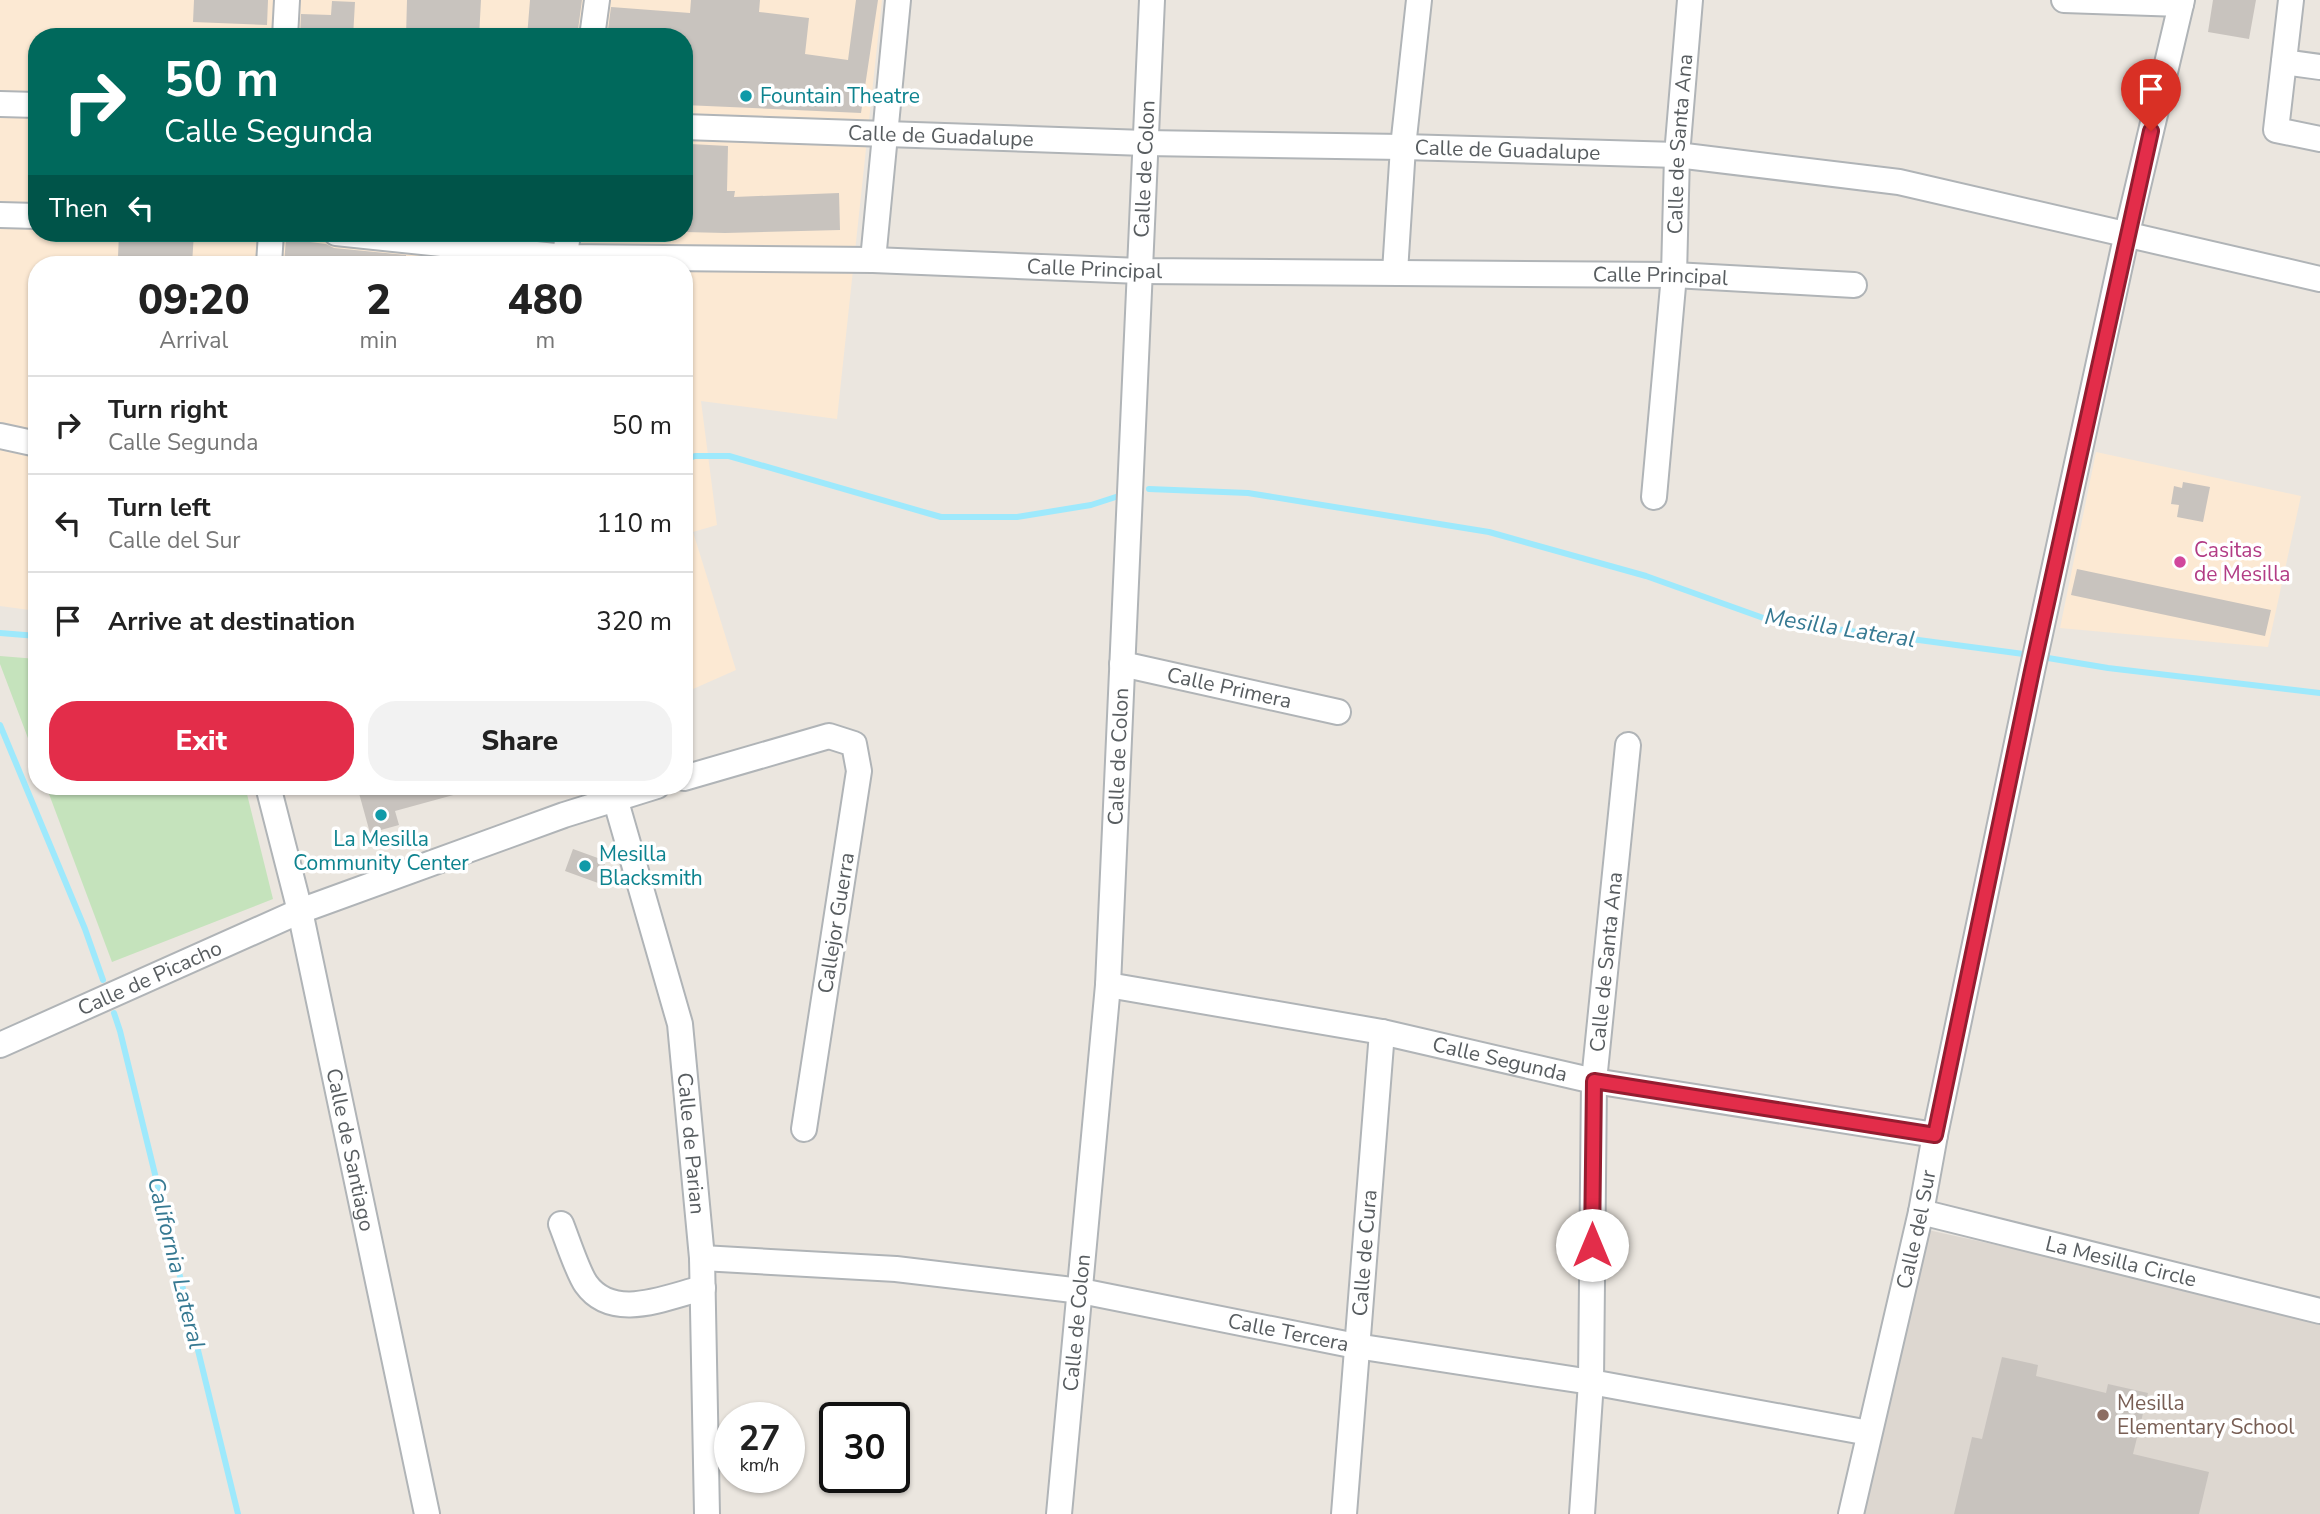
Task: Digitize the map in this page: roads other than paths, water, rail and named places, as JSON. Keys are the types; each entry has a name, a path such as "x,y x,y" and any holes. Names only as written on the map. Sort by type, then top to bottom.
{"street":[{"path":"285,28 286,0"},
{"path":"593,28 597,0"},
{"path":"873,260 898,0"},
{"name":"Calle de Colon","path":"1059,1514 1108,985 1152,0"},
{"path":"1395,272 1419,0"},
{"name":"Calle de Santa Ana","path":"1654,497 1674,275 1677,155 1690,0"},
{"path":"2064,0 2181,2"},
{"path":"2291,0 2276,130 2320,139"},
{"name":"Calle del Sur","path":"1851,1514 1921,1212 2032,671 2127,233 2181,2"},
{"path":"2284,62 2320,66"},
{"path":"0,104 28,105"},
{"name":"Calle de Guadalupe","path":"693,127 1145,143 1677,155 1899,181 2320,279"},
{"path":"0,215 28,216"},
{"name":"Calle Principal","path":"409,242 523,256"},
{"name":"Calle Principal","path":"693,261 873,260 1140,271 1674,275 1854,285"},
{"path":"0,436 28,442"},
{"name":"Calle Primera","path":"1122,664 1338,712"},
{"name":"Callejor Guerra","path":"693,775 829,736 854,744 859,771 804,1129"},
{"name":"Calle de Santa Ana","path":"1582,1514 1591,1382 1594,1081 1628,745"},
{"name":"Calle de Santiago","path":"270,795 300,911 427,1514"},
{"name":"Calle de Picacho","path":"0,1045 300,911 604,795"},
{"name":"Calle de Parian","path":"613,795 680,1024 702,1258 707,1514"},
{"name":"Calle Segunda","path":"1108,985 1382,1032 1594,1081 1935,1135"},
{"name":"Calle de Cura","path":"1344,1514 1382,1032"},
{"name":"La Mesilla Circle","path":"1921,1212 2320,1311"},
{"path":"561,1224 586,1284 605,1301 630,1306 703,1289"},
{"name":"Calle Tercera","path":"702,1258 896,1269 1081,1291 1356,1346 1591,1382 1869,1433"}],"waterway":[{"path":"693,457 729,456 941,517 1017,517 1091,505 1125,494"},
{"name":"Mesilla Lateral","path":"1149,489 1248,493 1489,532 1646,576 1769,620 2031,655"},
{"path":"0,633 28,635"},
{"name":"Mesilla Lateral","path":"2042,657 2108,668 2320,693"},
{"name":"California Lateral","path":"0,725 28,792"},
{"name":"California Lateral","path":"29,795 85,929 103,980"},
{"name":"California Lateral","path":"114,1013 238,1514"}],"place":[{"name":"Fountain Theatre","path":"746,96"},
{"name":"Casitas de Mesilla","path":"2180,562"},
{"name":"La Mesilla Community Center","path":"381,815"},
{"name":"Mesilla Blacksmith","path":"585,866"},
{"name":"Mesilla Elementary School","path":"2103,1415"}]}
